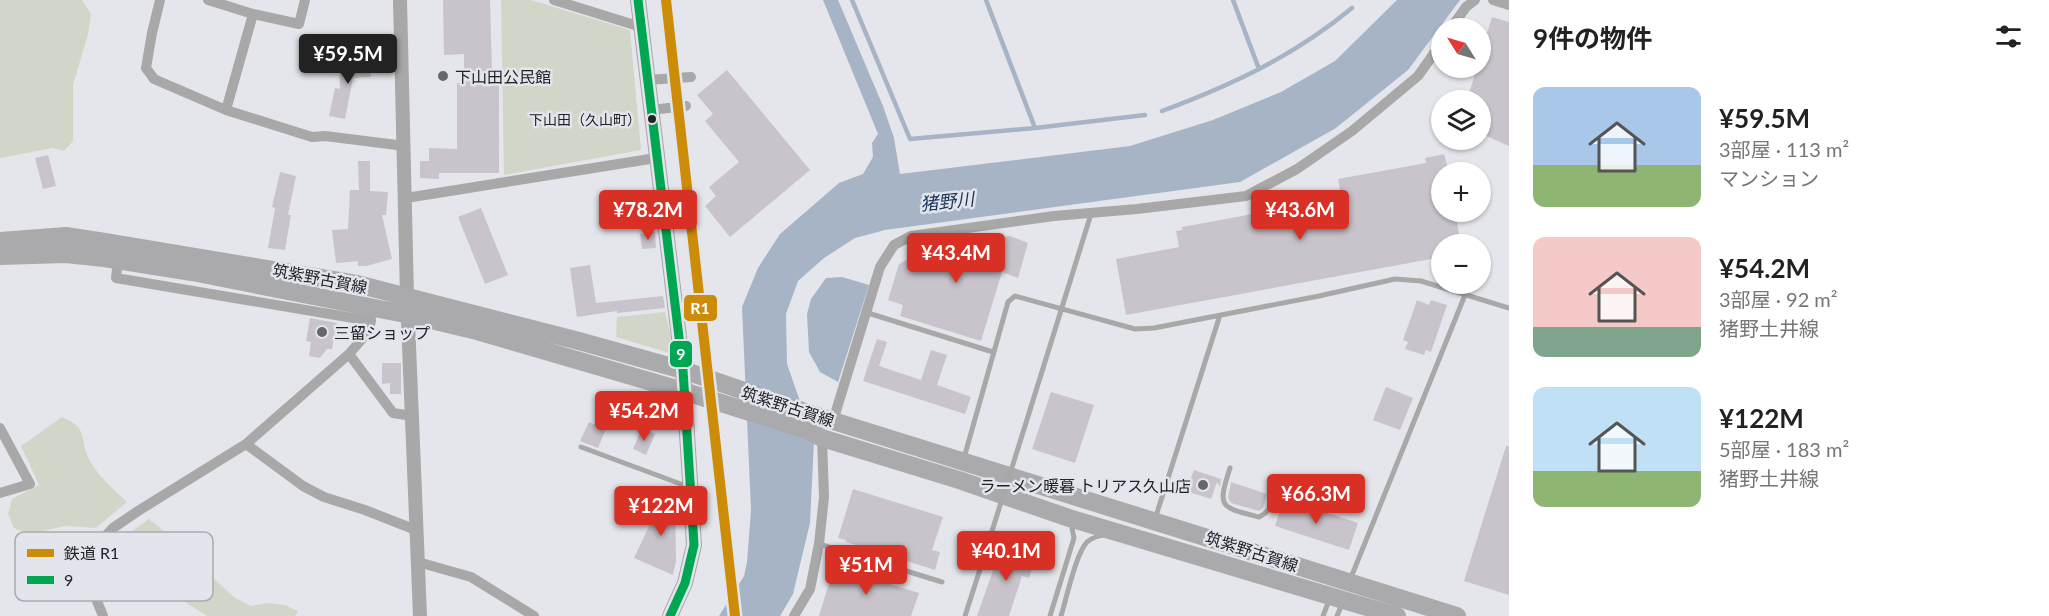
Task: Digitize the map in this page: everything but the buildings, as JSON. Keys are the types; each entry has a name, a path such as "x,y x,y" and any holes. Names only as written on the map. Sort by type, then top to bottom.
{"main road":[{"path":"638,0 683,370 694,545 685,583 670,616"},
{"name":"筑紫野古賀線","path":"0,241 66,236 345,282 407,296 683,370 724,384 813,427 833,421 1457,616"},
{"name":"筑紫野古賀線","path":"0,256 66,254 118,260 192,272 370,315 410,315 477,331 813,427 1069,518 1128,535 1337,604 1397,616"}],"street":[{"path":"160,0 146,68 154,79 226,110 312,137 324,136 405,147"},
{"path":"208,0 253,14 299,24 305,0"},
{"path":"400,0 407,296 410,315 420,616"},
{"path":"554,0 641,27"},
{"path":"1458,18 1475,0"},
{"path":"1493,0 1509,5"},
{"path":"226,110 253,14"},
{"path":"833,421 880,267 886,254 894,245 911,236 1054,216 1246,196 1297,169 1352,131 1418,76 1431,58"},
{"path":"647,80 691,77"},
{"path":"651,110 686,106"},
{"path":"406,198 656,158"},
{"path":"109,532 138,511 246,444 349,354 368,332 370,315"},
{"path":"349,354 393,413 412,416"},
{"path":"794,616 810,589 819,544 824,497 813,427"},
{"path":"0,428 30,484 0,493"},
{"path":"246,444 303,486 324,497 416,530"},
{"path":"418,562 471,577 534,616"},
{"path":"95,601 100,616"}],"lane":[{"path":"965,616 1092,213"},
{"path":"963,462 1008,302 1015,296 1135,329 1154,328 1395,279 1421,281 1509,308"},
{"path":"1349,582 1465,295"},
{"path":"867,313 993,352"},
{"path":"1155,521 1220,315"},
{"path":"581,447 690,488"},
{"path":"1230,468 1222,493 1223,501 1229,509 1259,517 1271,508 1280,483"},
{"path":"1050,616 1074,538 1069,518"},
{"path":"1061,616 1078,561 1087,542 1101,535 1128,535"},
{"path":"819,544 942,582"},
{"path":"1323,616 1337,604"}],"shaded area":[{"path":"0,0 82,0 91,14 88,34 73,85 73,141 64,151 53,148 0,158"},
{"path":"501,0 531,0 630,30 641,150 504,175"},
{"path":"665,312 671,337 669,353 616,337 617,317"},
{"path":"62,417 71,421 82,434 86,452 96,471 127,502 96,528 65,526 38,532 24,532 14,528 8,514 12,499 39,485 21,446"},
{"path":"149,519 165,532 131,532"},
{"path":"213,578 235,598 251,606 268,603 285,605 298,611 295,616 207,616 184,601 213,601"}],"water":[{"name":"猪野川","path":"823,0 838,0 883,106 894,138 900,174 1130,146 1213,120 1281,92 1335,61 1397,0 1460,0 1447,18 1431,18 1431,39 1408,70 1336,128 1240,182 885,230 855,238 824,258 798,281 786,314 787,364 814,441 810,523 793,594 780,616 719,616 744,576 751,510 742,307 758,268 780,234 839,183 863,174 873,157 872,143 878,134"},
{"path":"842,277 869,285 838,382 820,372 809,352 807,314 811,299 826,278"}],"waterway":[{"path":"852,0 910,139 1035,128 986,0"},
{"path":"1233,0 1259,69"},
{"path":"1162,111 1238,80 1285,55 1352,8"},
{"path":"1035,128 1145,115"}],"rail line":[{"name":"R1","path":"666,0 735,616"}],"transit line":[{"name":"9","path":"638,0 683,370 694,545 685,583 670,616"}],"place":[{"name":"下山田公民館","path":"443,76"},
{"name":"下山田（久山町）","path":"652,119"},
{"name":"三留ショップ","path":"322,332"},
{"name":"ラーメン暖暮 トリアス久山店","path":"1203,485"}]}
